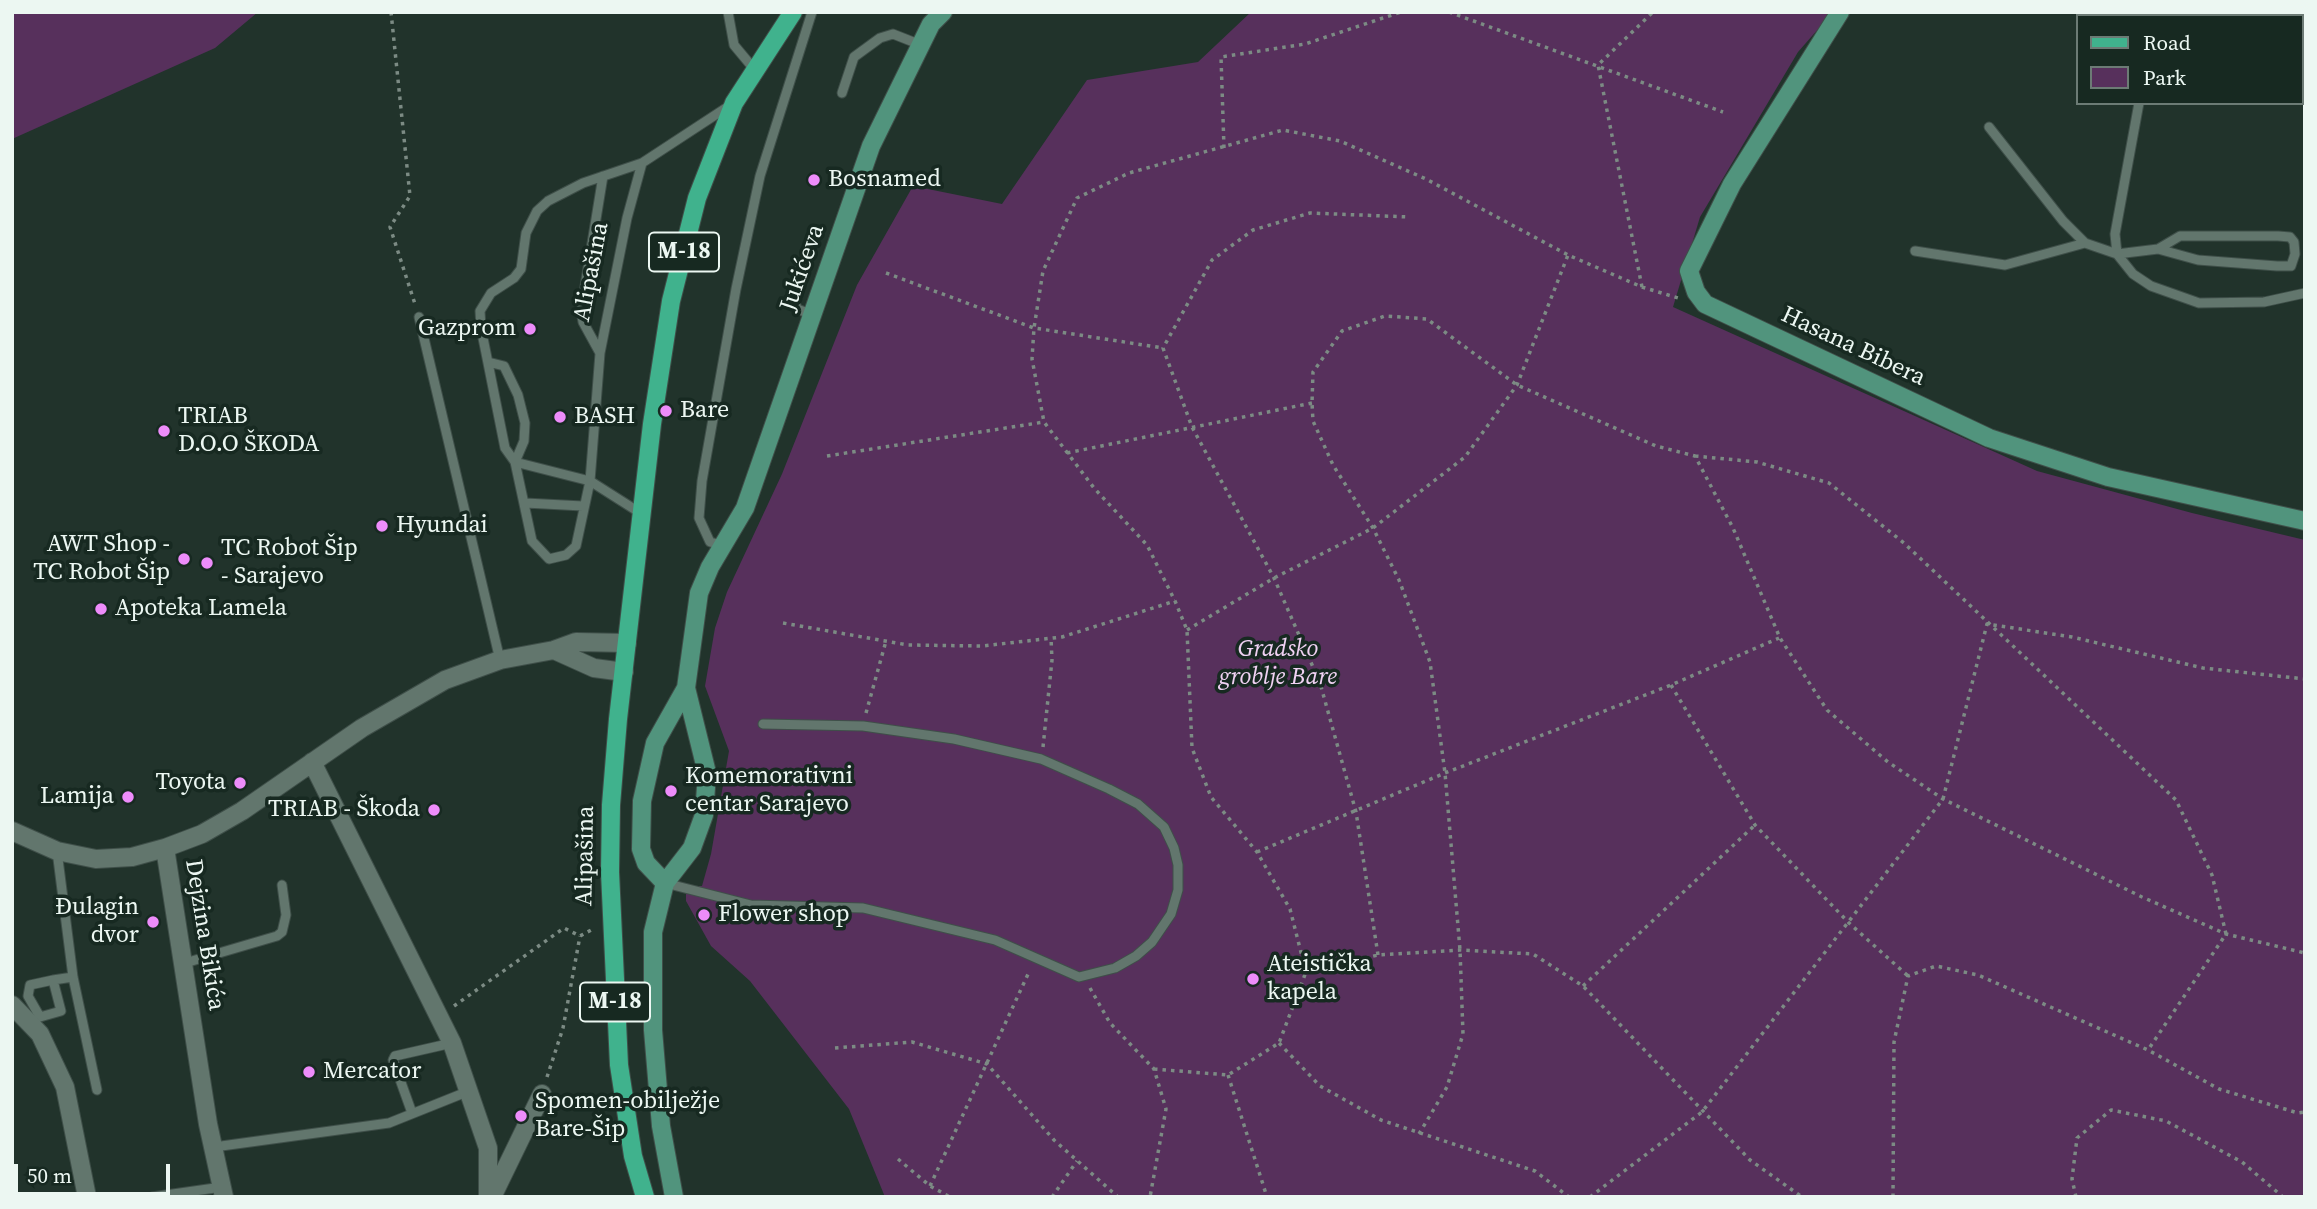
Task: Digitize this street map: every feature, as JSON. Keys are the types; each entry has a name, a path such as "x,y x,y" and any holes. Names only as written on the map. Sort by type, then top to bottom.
{"main road":[{"name":"Alipašina","path":"645,1197 625,1116 610,920 611,805 642,514 671,301 697,198 734,103 793,12"}],"street":[{"name":"Jukićeva","path":"665,883 646,863 641,849 642,801 656,743 686,688 699,593 722,545 746,508 871,146 932,24 943,12"},
{"path":"1696,292 1689,271 1732,184 1840,12"},
{"name":"Hasana Bibera","path":"1696,292 1705,304 1989,438 2108,477 2305,521"},
{"name":"Dejzina Bikića","path":"223,1192 165,848 202,834 242,811 362,728 445,680 500,660 554,650 576,642 628,643"},
{"path":"554,650 594,668 624,672"},
{"name":"Jukićeva","path":"674,1197 661,1126 653,1030 653,932 665,883 692,848 705,807 707,773 686,688"},
{"path":"312,762 452,1043 471,1091 488,1148 490,1197"},
{"path":"12,831 57,851 96,859 132,857 165,848"},
{"path":"12,1005 40,1034 65,1087 87,1197"},
{"path":"490,1197 542,1094"}],"lane":[{"path":"728,12 734,45 754,69"},
{"path":"722,545 710,542 699,518 702,481 736,289 760,176 812,12"},
{"path":"842,93 854,57 880,38 893,34 921,45"},
{"name":"Alipašina","path":"525,503 532,541 550,559 566,555 576,546 590,481 600,354 627,218 642,163 734,103"},
{"path":"2139,105 2115,234 2117,254 2133,274 2151,286 2199,303 2264,302 2305,293"},
{"path":"1989,127 2063,221 2085,243 2117,254 2158,249 2198,260 2277,266 2291,266 2295,254 2294,242 2290,237 2278,236 2180,236 2158,249"},
{"path":"583,506 525,503 515,462 505,448 480,311 484,301 521,269 526,233 537,211 548,201 603,176 642,163"},
{"path":"600,354 583,322 581,311 603,176"},
{"path":"1915,251 2005,265 2085,243"},
{"path":"802,263 793,295 797,309 813,315"},
{"path":"419,317 500,660"},
{"path":"488,362 504,366 518,395 525,423 524,441 515,462"},
{"path":"515,462 590,481 642,514"},
{"path":"665,883 751,905 863,908 967,932 1036,957 1079,977 1115,968 1136,956 1152,942 1171,914 1178,890 1174,848 1164,827 1138,804 1041,759 954,738 863,726 763,724"},
{"path":"57,851 73,976 97,1090"},
{"path":"185,963 277,936 282,932 286,915 282,885"},
{"path":"53,980 61,1011 40,1017 28,996 30,985 53,980 73,976"},
{"path":"412,1113 393,1060 395,1056 452,1043"},
{"path":"214,1147 389,1123 471,1091"},
{"path":"152,1197 223,1192"}],"path":[{"path":"391,12 410,197 390,227 419,317"},
{"path":"1224,148 1221,58 1305,44 1401,12"},
{"path":"1448,12 1723,112"},
{"path":"1598,65 1653,12"},
{"path":"1598,65 1642,286"},
{"path":"1154,1069 1228,1075 1279,1043 1306,972 1290,909 1257,852 1211,797 1192,748 1187,630 1175,601 1147,545 1094,488 1044,422 1032,359 1034,328 1043,271 1077,198 1129,173 1283,130 1340,141 1426,179 1568,254 1642,286 1680,299 1696,292"},
{"path":"1378,956 1356,812 1320,683 1273,578 1192,427 1163,348 1212,260 1253,230 1310,213 1409,217"},
{"path":"1187,630 1273,578 1373,528 1465,457 1517,385 1568,254"},
{"path":"886,273 1034,328 1163,348"},
{"path":"1419,1134 1447,1087 1463,1034 1460,950 1445,773 1430,662 1399,580 1373,528 1333,465 1313,421 1312,403 1312,372 1342,331 1385,316 1427,319 1517,385 1656,446 1695,456 1757,462 1829,483 1904,543 2176,800 2212,875 2225,934 2148,1050"},
{"path":"1067,453 1312,403"},
{"path":"827,456 1044,422"},
{"path":"1695,456 1733,528 1780,638 1827,710 1888,762 1943,799 2142,897 2225,934 2305,953"},
{"path":"783,623 908,645 982,646 1051,638 1175,601"},
{"path":"1987,624 2072,637 2203,668 2305,679"},
{"path":"1590,1197 1702,1112 1943,799 1987,624"},
{"path":"1041,759 1049,702 1051,638"},
{"path":"1257,852 1445,773 1671,685 1780,638"},
{"path":"863,726 886,641"},
{"path":"1671,685 1755,825 1849,923 1908,976"},
{"path":"1583,986 1755,825"},
{"path":"580,936 610,920"},
{"path":"438,1018 564,928 580,936"},
{"path":"542,1094 564,1028 580,936"},
{"path":"1306,972 1378,956 1460,950 1533,954 1583,986 1750,1160 1802,1197"},
{"path":"930,1186 1036,957"},
{"path":"1908,976 1936,966 1978,975 2148,1050 2218,1089 2298,1113 2305,1112"},
{"path":"1085,975 1094,998 1110,1023 1154,1069 1166,1109 1150,1197"},
{"path":"1893,1197 1894,1042 1908,976"},
{"path":"835,1048 912,1041 987,1064 1055,1140 1118,1197"},
{"path":"1279,1043 1320,1086 1381,1120 1535,1171 1569,1197"},
{"path":"1228,1075 1267,1197"},
{"path":"2076,1197 2072,1179 2077,1138 2111,1110 2166,1121 2242,1161 2283,1197"},
{"path":"898,1159 930,1186 950,1197"},
{"path":"1052,1197 1077,1160"}],"green space":[{"path":"12,12 258,12 215,48 12,139"},
{"name":"Gradsko groblje Bare","path":"1251,12 1833,12 1798,52 1700,217 1673,307 2037,471 2305,540 2305,1197 885,1197 849,1109 750,981 711,946 686,901 686,886 702,886 711,854 729,751 705,686 715,628 727,592 782,474 857,285 913,186 1002,204 1087,80 1198,62"}],"place":[{"name":"Bosnamed","path":"814,180"},
{"name":"Gazprom","path":"530,329"},
{"name":"Bare","path":"666,411"},
{"name":"BASH","path":"560,417"},
{"name":"TRIAB D.O.O ŠKODA","path":"164,431"},
{"name":"Hyundai","path":"382,526"},
{"name":"AWT Shop - TC Robot Šip","path":"184,559"},
{"name":"TC Robot Šip - Sarajevo","path":"207,563"},
{"name":"Apoteka Lamela","path":"101,609"},
{"name":"Toyota","path":"240,783"},
{"name":"Komemorativni centar Sarajevo","path":"671,791"},
{"name":"Lamija","path":"128,797"},
{"name":"TRIAB - Škoda","path":"434,810"},
{"name":"Flower shop","path":"704,915"},
{"name":"Đulagin dvor","path":"153,922"},
{"name":"Ateistička kapela","path":"1253,979"},
{"name":"Mercator","path":"309,1072"},
{"name":"Spomen-obilježje Bare-Šip","path":"521,1116"}]}
